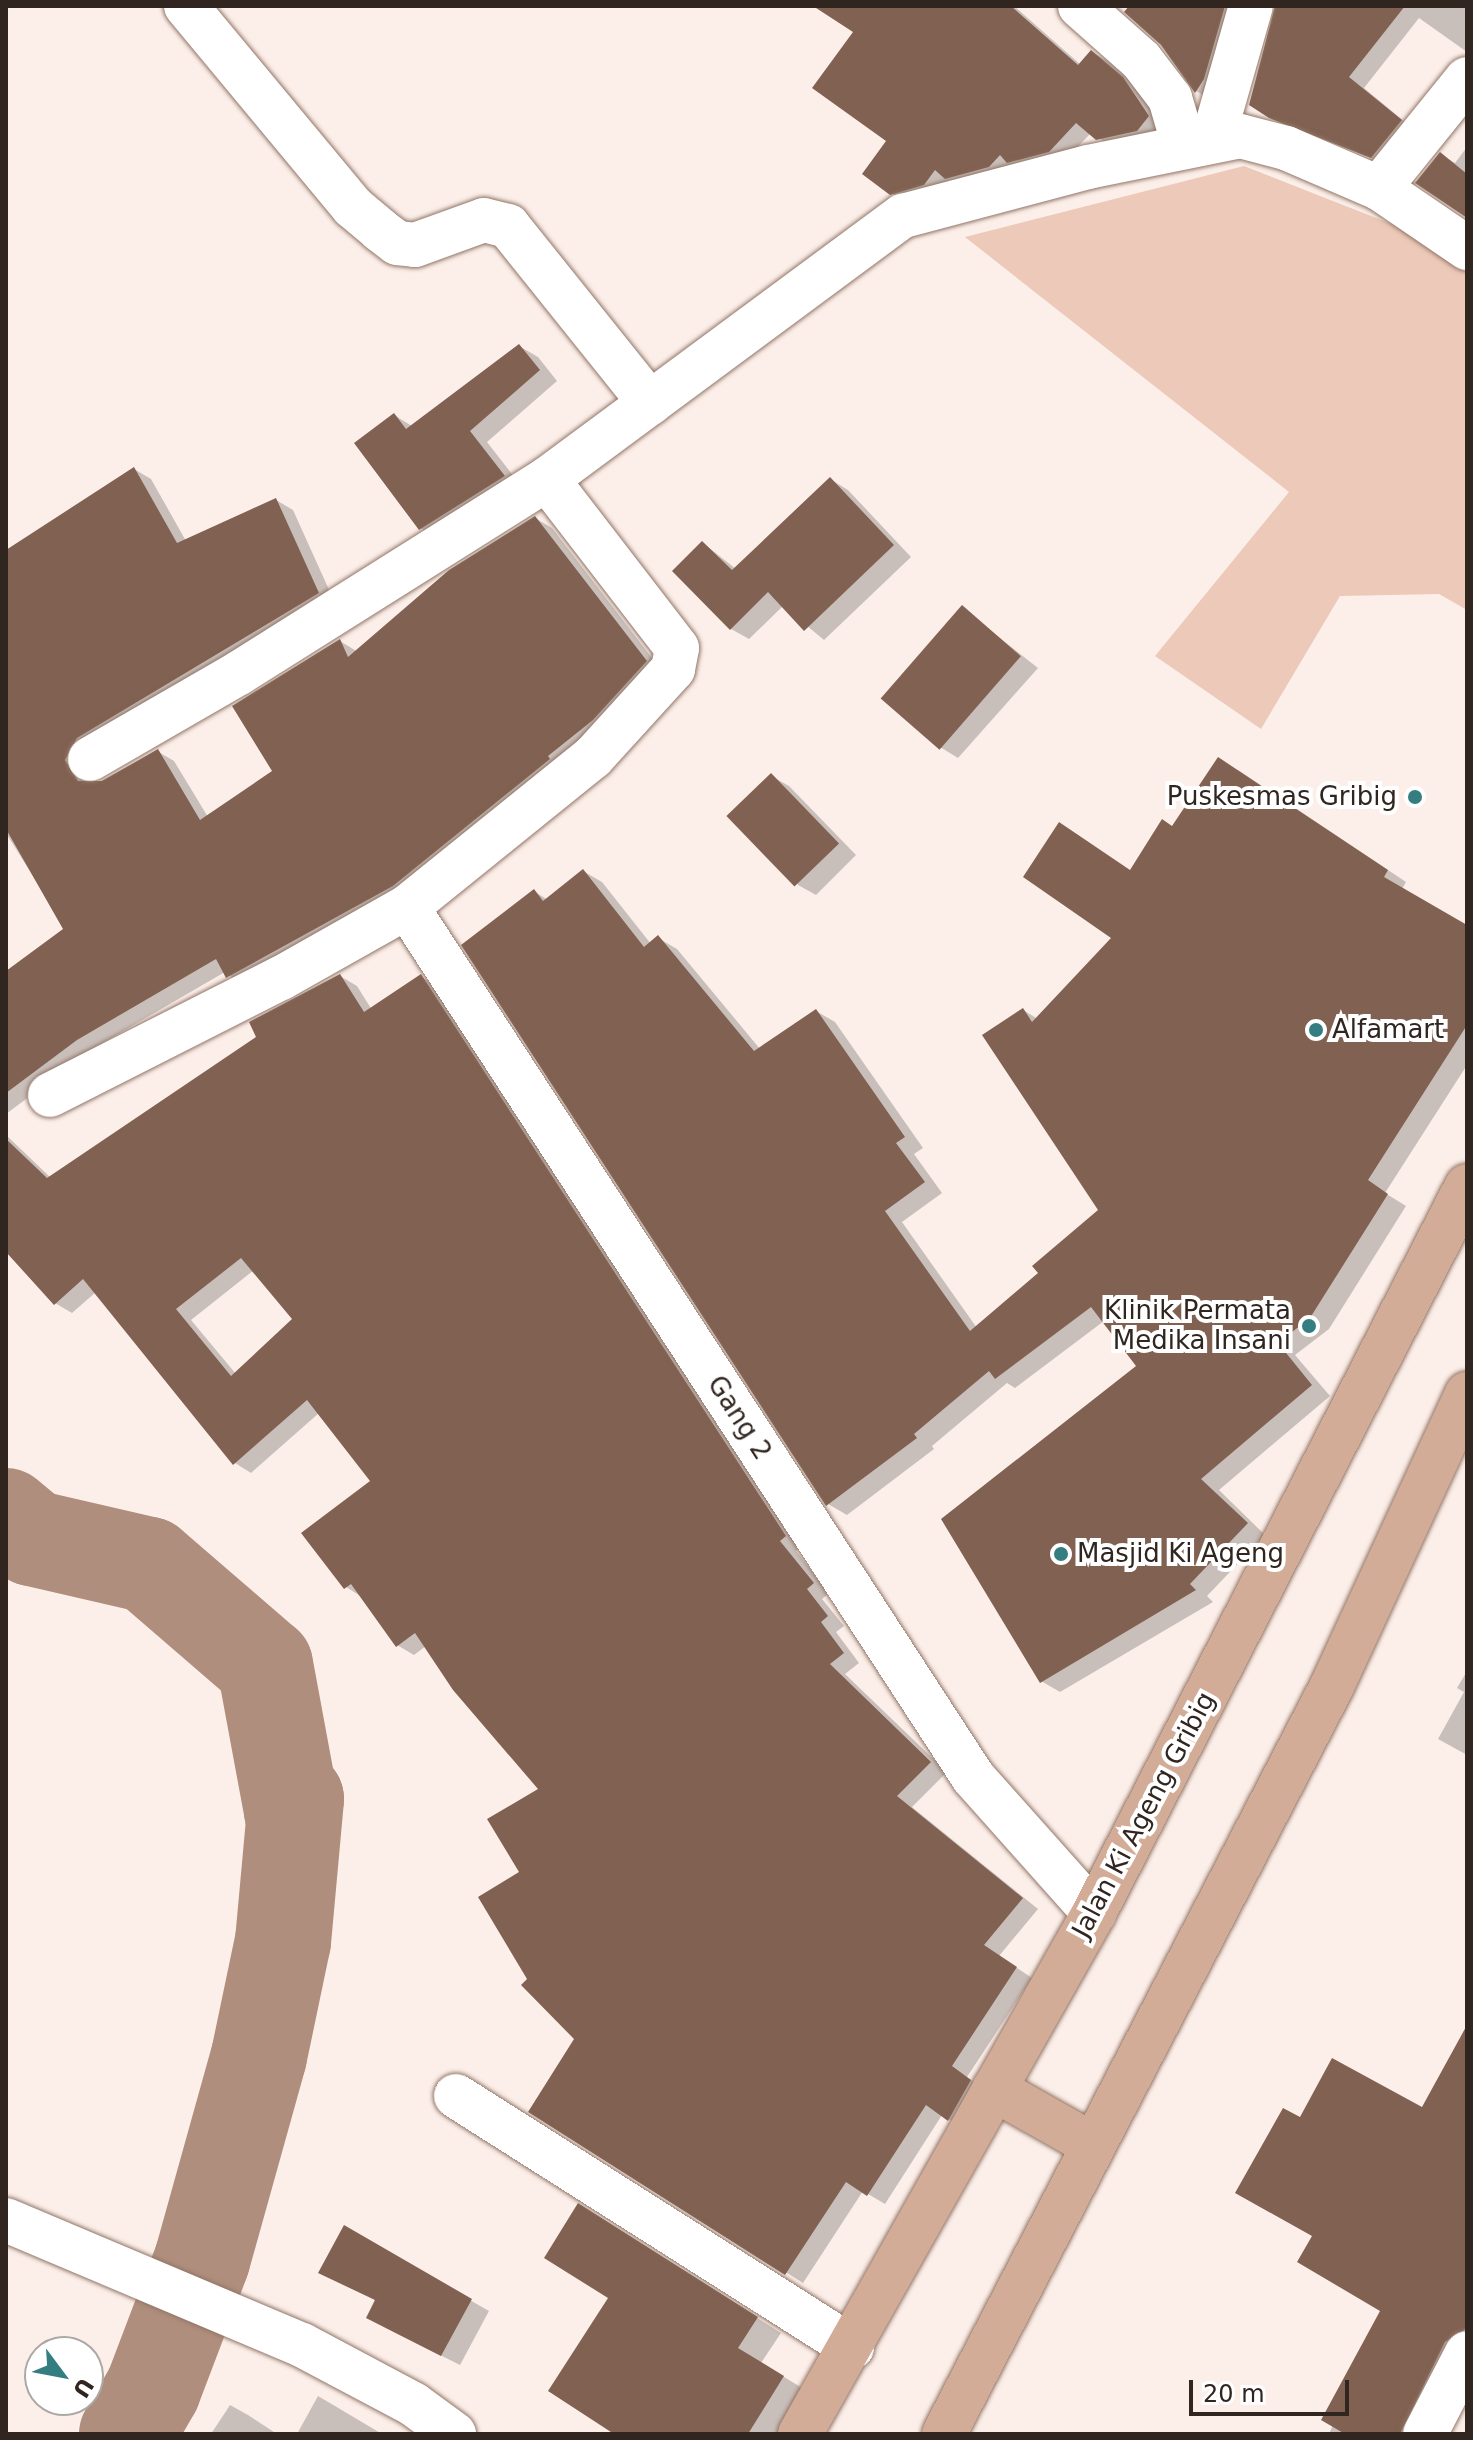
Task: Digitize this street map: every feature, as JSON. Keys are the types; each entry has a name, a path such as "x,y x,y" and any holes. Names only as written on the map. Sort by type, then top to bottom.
{"main road":[{"name":"Jalan Ki Ageng Gribig","path":"800,2434 852,2347 1094,1913 1467,1186"},
{"path":"944,2434 1332,1686 1467,1394"},
{"path":"994,2089 1093,2145"}],"street":[{"path":"186,6 353,207 397,243 415,245 484,220 508,226 650,403"},
{"path":"1080,6 1141,60 1199,142"},
{"path":"1199,142 1251,6"},
{"path":"1379,188 1467,79"},
{"path":"90,759 239,673 547,479 894,220 1199,142 1262,140 1379,188 1467,248"},
{"path":"50,1095 281,978 407,907 593,757 678,660 673,642 547,479"},
{"name":"Gang 2","path":"407,907 973,1777 1094,1913"},
{"path":"456,2096 852,2347"},
{"path":"13,2223 302,2345 413,2404 454,2434"},
{"path":"1425,2434 1467,2353"}],"shaded area":[{"path":"1244,166 1404,229 1467,273 1467,610 1439,594 1340,596 1261,729 1155,656 1289,492 965,237"}],"building":[{"path":"813,6 1011,6 1078,65 1091,50 1123,77 1149,116 1137,131 1096,140 1076,123 1049,152 1007,163 1000,155 989,167 945,179 935,170 924,185 890,195 862,174 886,141 812,88 853,32"},
{"path":"1129,6 1225,6 1204,79 1195,93 1161,45 1124,12"},
{"path":"1275,6 1405,6 1349,77 1402,120 1371,158 1269,118 1249,105"},
{"path":"1440,152 1467,174 1467,218 1415,183"},
{"path":"519,344 540,370 470,431 505,476 419,530 354,443 394,413 406,429"},
{"path":"134,467 177,543 276,498 319,593 77,738 65,760 78,781 102,781 158,749 200,820 272,771 232,706 340,639 348,657 449,570 535,516 647,661 593,720 548,756 550,759 393,886 226,978 216,959 77,1040 6,1093 6,971 63,929 6,829 6,550"},
{"path":"830,477 894,545 804,631 768,592 730,630 672,571 702,541 732,570"},
{"path":"962,605 1021,656 940,750 881,699"},
{"path":"1218,757 1388,870 1384,877 1467,925 1467,1025 1368,1180 1388,1194 1310,1318 1278,1343 1312,1385 1201,1479 1248,1523 1190,1584 1196,1590 1040,1683 941,1519 1136,1366 1091,1307 995,1379 989,1371 914,1434 917,1438 826,1506 461,945 534,889 543,901 583,869 644,947 658,935 754,1051 816,1009 905,1137 896,1143 925,1182 885,1211 970,1331 1038,1273 1032,1266 1098,1210 982,1035 1023,1008 1032,1022 1111,938 1023,877 1059,822 1130,870 1162,819 1172,826"},
{"path":"771,773 839,843 794,887 726,816"},
{"path":"340,974 364,1012 421,974 786,1536 780,1541 814,1583 807,1589 828,1616 821,1622 844,1653 830,1664 931,1762 897,1796 1023,1898 984,1945 1017,1967 952,2066 971,2080 948,2121 926,2105 867,2196 846,2182 785,2275 528,2112 574,2039 521,1985 527,1979 478,1897 519,1872 487,1819 538,1789 453,1690 415,1633 396,1647 351,1584 344,1589 301,1533 370,1481 307,1400 233,1465 83,1279 54,1305 6,1252 6,1139 47,1178 256,1037 249,1022","holes":["241,1258 292,1319 231,1376 176,1309"]},
{"path":"1467,2025 1467,2328 1445,2342 1400,2434 1345,2434 1321,2420 1380,2311 1297,2262 1312,2236 1235,2193 1283,2108 1300,2117 1332,2058 1422,2107"},
{"path":"578,2203 758,2317 738,2348 784,2376 748,2434 614,2434 548,2391 608,2298 544,2258"},
{"path":"344,2225 472,2299 441,2356 366,2318 375,2300 318,2273"}],"waterway":[{"path":"6,1516 32,1538 149,1565 265,1665 292,1811 296,1799 283,1941 259,2056 202,2260 153,2389 127,2434"}],"place":[{"name":"Puskesmas Gribig","path":"1415,797"},
{"name":"Alfamart","path":"1316,1030"},
{"name":"Klinik Permata Medika Insani","path":"1309,1326"},
{"name":"Masjid Ki Ageng","path":"1061,1554"}]}
